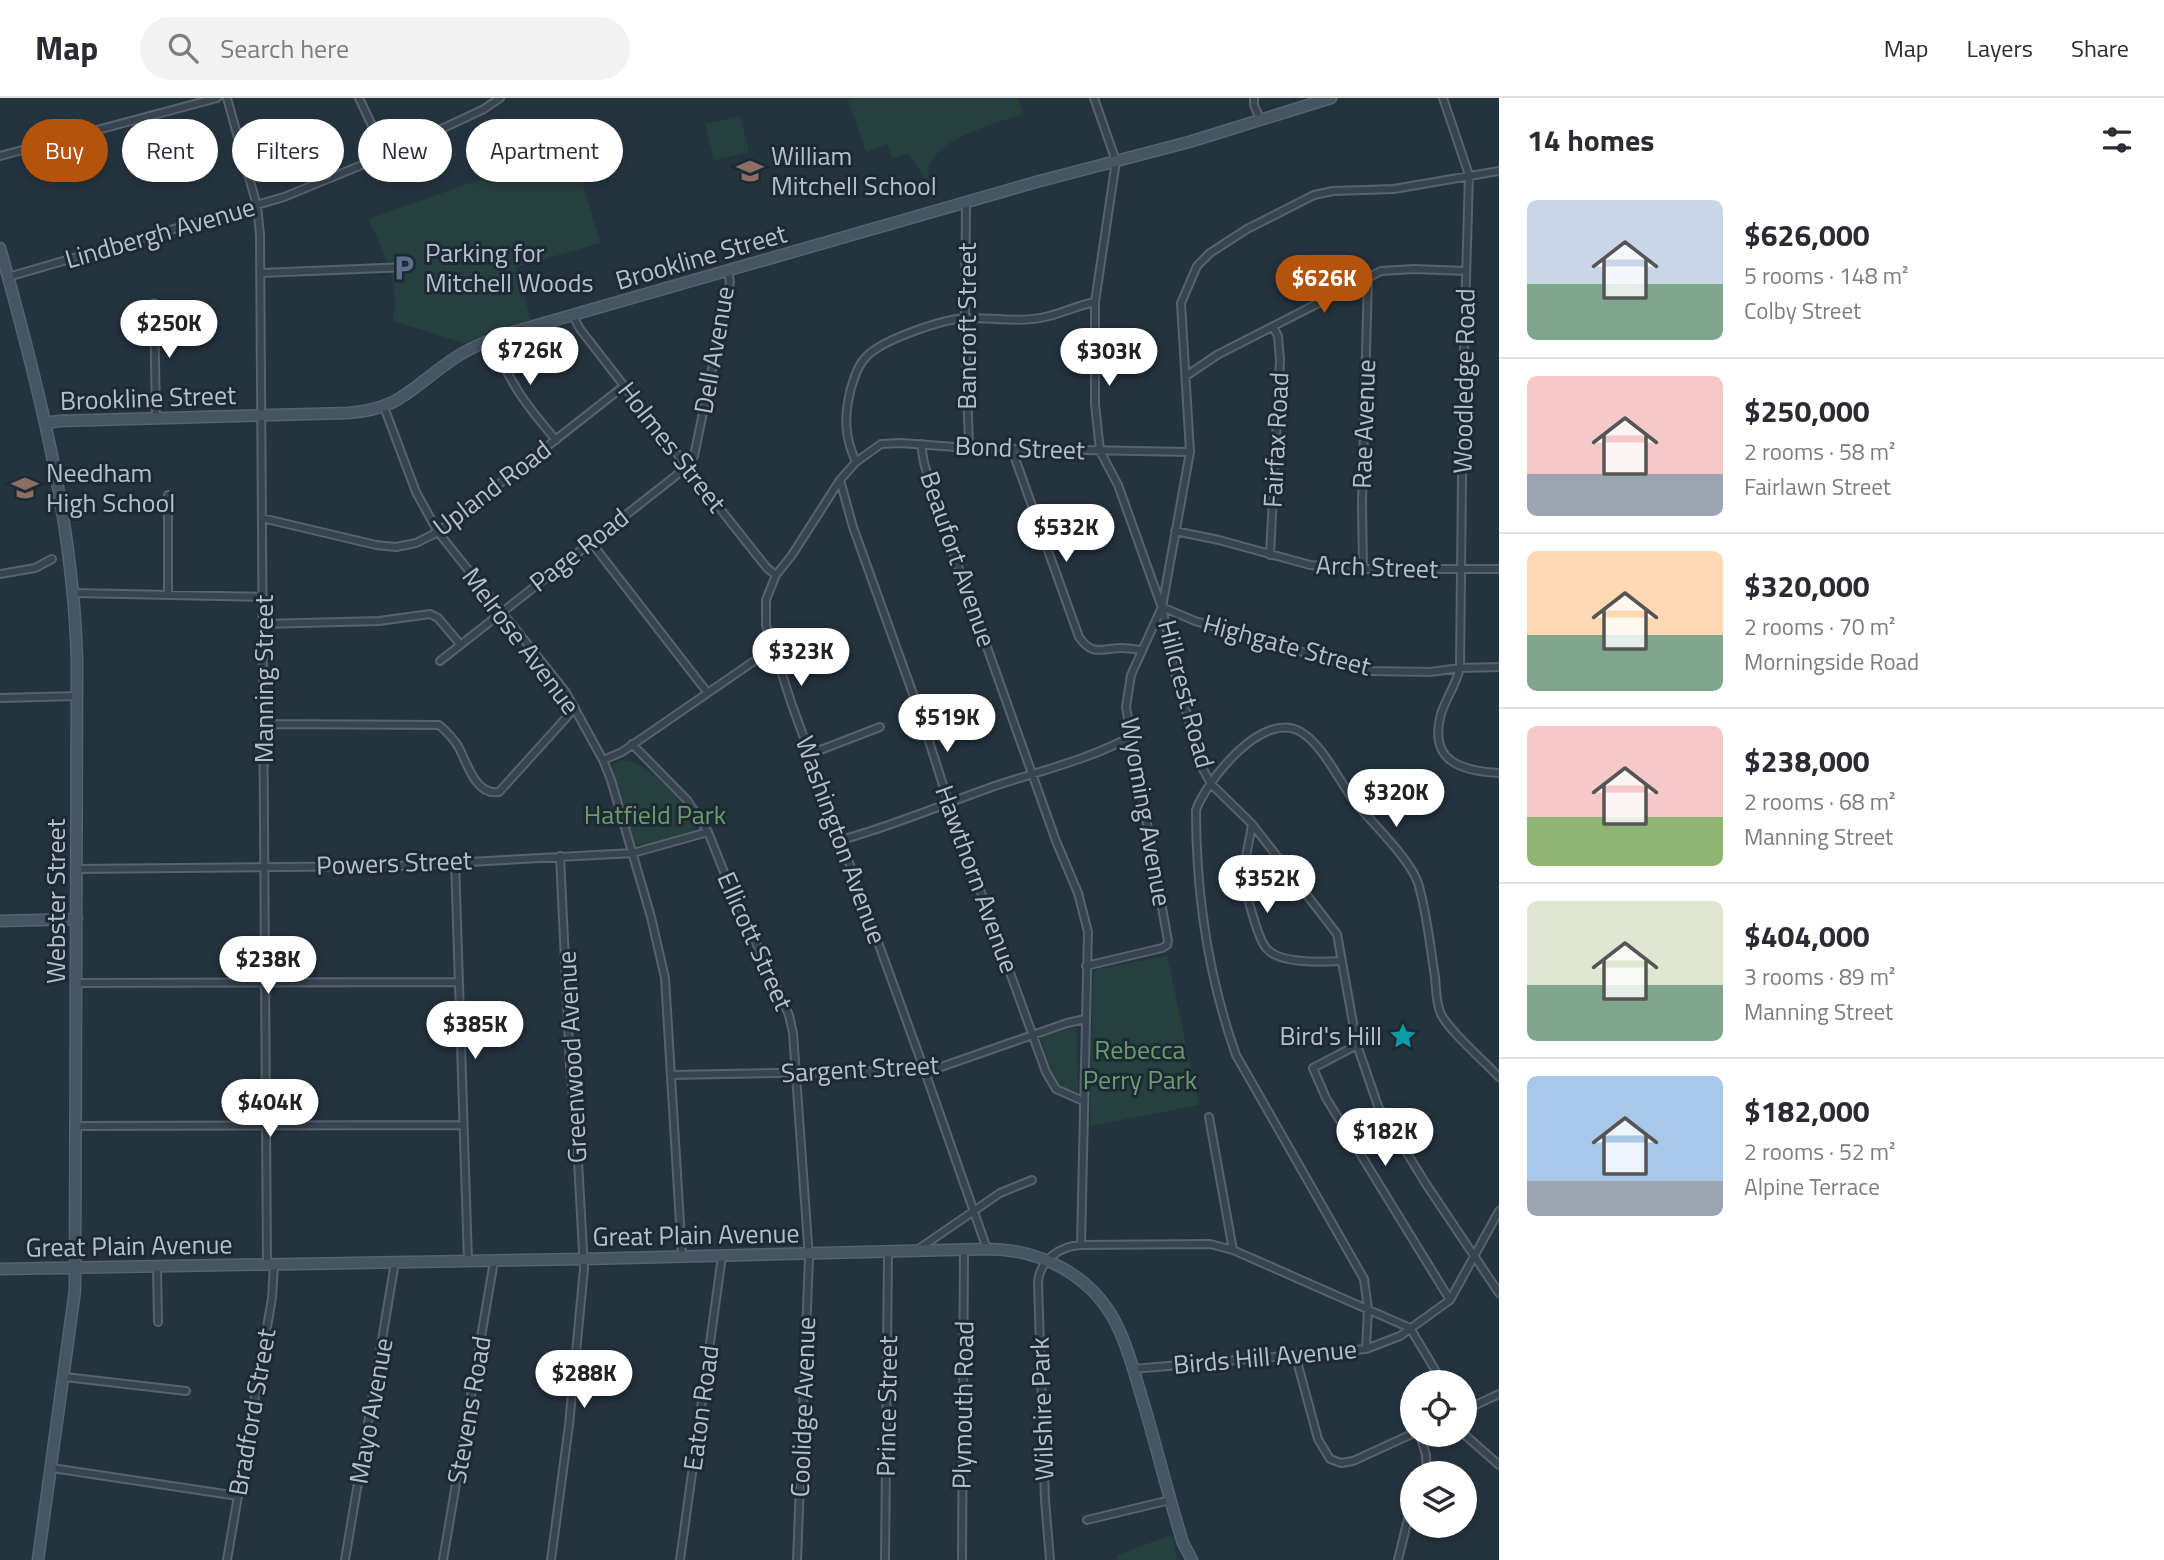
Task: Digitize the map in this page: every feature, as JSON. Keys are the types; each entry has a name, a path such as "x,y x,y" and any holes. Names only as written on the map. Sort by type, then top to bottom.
{"street":[{"path":"0,156 217,98"},
{"name":"Manning Street","path":"227,98 257,206 261,273 266,1125 270,1265"},
{"path":"359,98 369,119"},
{"name":"Lindbergh Avenue","path":"452,124 500,98"},
{"path":"1094,98 1116,161 1096,302 1096,404 1100,451 1118,485 1162,607"},
{"path":"1254,98 1259,120"},
{"name":"Brookline Street","path":"46,423 348,413 384,407 410,393 450,360 493,339 1189,142 1331,98"},
{"name":"Woodledge Road","path":"1443,98 1469,175 1460,668"},
{"name":"Lindbergh Avenue","path":"8,276 257,206 358,166"},
{"name":"Hillcrest Road","path":"1499,171 1394,189 1333,191 1314,195 1247,229 1210,253 1197,266 1181,303 1190,452 1162,607 1189,725 1203,769 1211,784 1252,824 1337,934 1357,1045 1378,1106 1474,1259 1497,1284 1499,1293"},
{"name":"Bancroft Street","path":"966,203 965,318 969,448"},
{"name":"Webster Street","path":"0,248 46,423 62,508 74,593 78,696 74,1313 38,1560"},
{"path":"261,273 408,267"},
{"path":"1186,376 1217,355 1381,271 1466,271"},
{"name":"Dell Avenue","path":"686,467 694,456 730,282 728,272"},
{"name":"Rae Avenue","path":"1363,569 1362,502 1368,278"},
{"path":"856,462 847,443 849,396 856,371 867,355 888,342 911,333 965,318 1049,317 1076,306 1096,302"},
{"path":"154,303 156,418"},
{"name":"Holmes Street","path":"573,316 580,329 686,467 767,568 776,575"},
{"name":"Fairfax Road","path":"1270,555 1280,360 1278,337 1273,327"},
{"path":"493,339 503,367 524,402 556,440"},
{"name":"Upland Road","path":"262,517 376,545 396,547 416,543 438,532 624,386"},
{"name":"Melrose Avenue","path":"384,407 416,492 438,532 542,661 575,708 603,760 633,853 664,970 682,1256"},
{"name":"Bond Street","path":"856,462 881,444 1012,450 1190,452"},
{"name":"Beaufort Avenue","path":"921,444 924,463 941,517 1056,841 1086,917 1081,1245"},
{"path":"1012,450 1079,637 1086,647 1094,651 1121,648 1140,650"},
{"name":"Washington Avenue","path":"856,462 840,480 776,575 766,600 766,625 987,1249"},
{"name":"Page Road","path":"440,661 686,467"},
{"name":"Hawthorn Avenue","path":"840,480 853,527 922,719 949,804 1051,1082 1064,1094 1083,1101"},
{"path":"168,495 168,595"},
{"name":"Arch Street","path":"1175,531 1310,565 1363,569 1499,569"},
{"path":"590,541 707,691"},
{"path":"0,574 35,568 52,559"},
{"path":"74,593 263,597"},
{"name":"Wyoming Avenue","path":"1086,966 1162,947 1167,945 1168,941 1126,706 1127,689 1140,650 1162,607"},
{"name":"Highgate Street","path":"1162,607 1195,621 1360,669 1430,672 1499,667"},
{"path":"263,624 379,621 430,614 438,618 460,644"},
{"path":"603,760 622,752 773,648"},
{"path":"1460,668 1457,681 1441,713 1438,730 1441,748 1450,761 1463,769 1499,773"},
{"path":"0,698 78,696"},
{"path":"264,724 439,725 457,744 469,772 482,788 492,793 499,792 575,708"},
{"path":"810,754 880,727"},
{"path":"1366,1349 1368,1309 1364,1279 1236,1055 1210,967 1202,910 1196,810 1201,797 1226,764 1264,732 1280,728 1296,729 1304,733 1324,756 1353,800 1413,870 1427,920 1441,1014 1499,1077"},
{"path":"841,840 872,832 990,788 1110,748 1130,737"},
{"name":"Ellicott Street","path":"632,744 687,800 708,832 789,1015 793,1033 808,1253"},
{"path":"1252,824 1244,874 1256,929 1266,949 1285,958 1340,961"},
{"name":"Powers Street","path":"77,869 396,866 633,853 708,832"},
{"name":"Greenwood Avenue","path":"551,1560 569,1425 584,1259 578,1143 570,1066 560,856"},
{"path":"455,861 468,1261"},
{"path":"0,921 77,919"},
{"path":"76,984 459,982"},
{"name":"Sargent Street","path":"671,1075 796,1074 941,1067 1084,1019"},
{"path":"1357,1045 1313,1068 1326,1098 1450,1300"},
{"path":"1209,1116 1233,1250"},
{"path":"77,1126 463,1125"},
{"path":"915,1251 1000,1193 1032,1180"},
{"name":"Birds Hill Avenue","path":"1133,1370 1295,1353 1366,1349 1400,1336 1450,1300 1499,1211"},
{"path":"1049,1261 1061,1248 1081,1245 1210,1244 1233,1250 1410,1328 1435,1370"},
{"name":"Great Plain Avenue","path":"0,1269 987,1249 1016,1251 1049,1261 1073,1274 1100,1299 1121,1333 1183,1543 1192,1560"},
{"name":"Plymouth Road","path":"962,1560 964,1250"},
{"name":"Prince Street","path":"885,1560 888,1251"},
{"name":"Coolidge Avenue","path":"797,1560 808,1253"},
{"name":"Eaton Road","path":"680,1560 722,1256"},
{"name":"Stevens Road","path":"443,1560 494,1261"},
{"name":"Wilshire Park","path":"1049,1261 1041,1270 1038,1282 1045,1500 1050,1560"},
{"name":"Mayo Avenue","path":"345,1560 395,1262"},
{"name":"Bradford Street","path":"227,1560 272,1298 270,1265"},
{"path":"157,1267 158,1322"},
{"path":"1295,1353 1318,1439 1330,1459 1340,1463 1353,1461 1400,1439"},
{"path":"65,1377 186,1391"},
{"path":"1477,1404 1499,1394"},
{"path":"1477,1446 1499,1465"},
{"path":"52,1468 238,1496"},
{"path":"1087,1520 1170,1500"},
{"path":"1398,1560 1403,1538"}],"green space":[{"path":"1018,98 1023,114 956,139 935,156 929,167 928,178 923,179 922,173 908,153 892,158 887,144 866,152 848,100"},
{"path":"740,116 749,152 714,160 705,124"},
{"path":"474,182 582,182 600,243 516,267 531,320 464,343 393,321 394,292 390,268 368,219"},
{"name":"Hatfield Park","path":"621,760 634,762 671,791 692,818 696,826 694,832 654,845 639,845 633,842 611,771 612,764"},
{"name":"Rebecca Perry Park","path":"1167,956 1199,1105 1090,1126 1093,973 1098,969"},
{"path":"1076,1027 1078,1093 1058,1086 1040,1036"},
{"path":"1172,1535 1177,1560 1118,1560 1117,1555"}],"place":[{"name":"William Mitchell School","path":"750,171"},
{"name":"Parking for Mitchell Woods","path":"404,268"},
{"name":"Needham High School","path":"25,488"},
{"name":"Bird's Hill","path":"1403,1036"}]}
